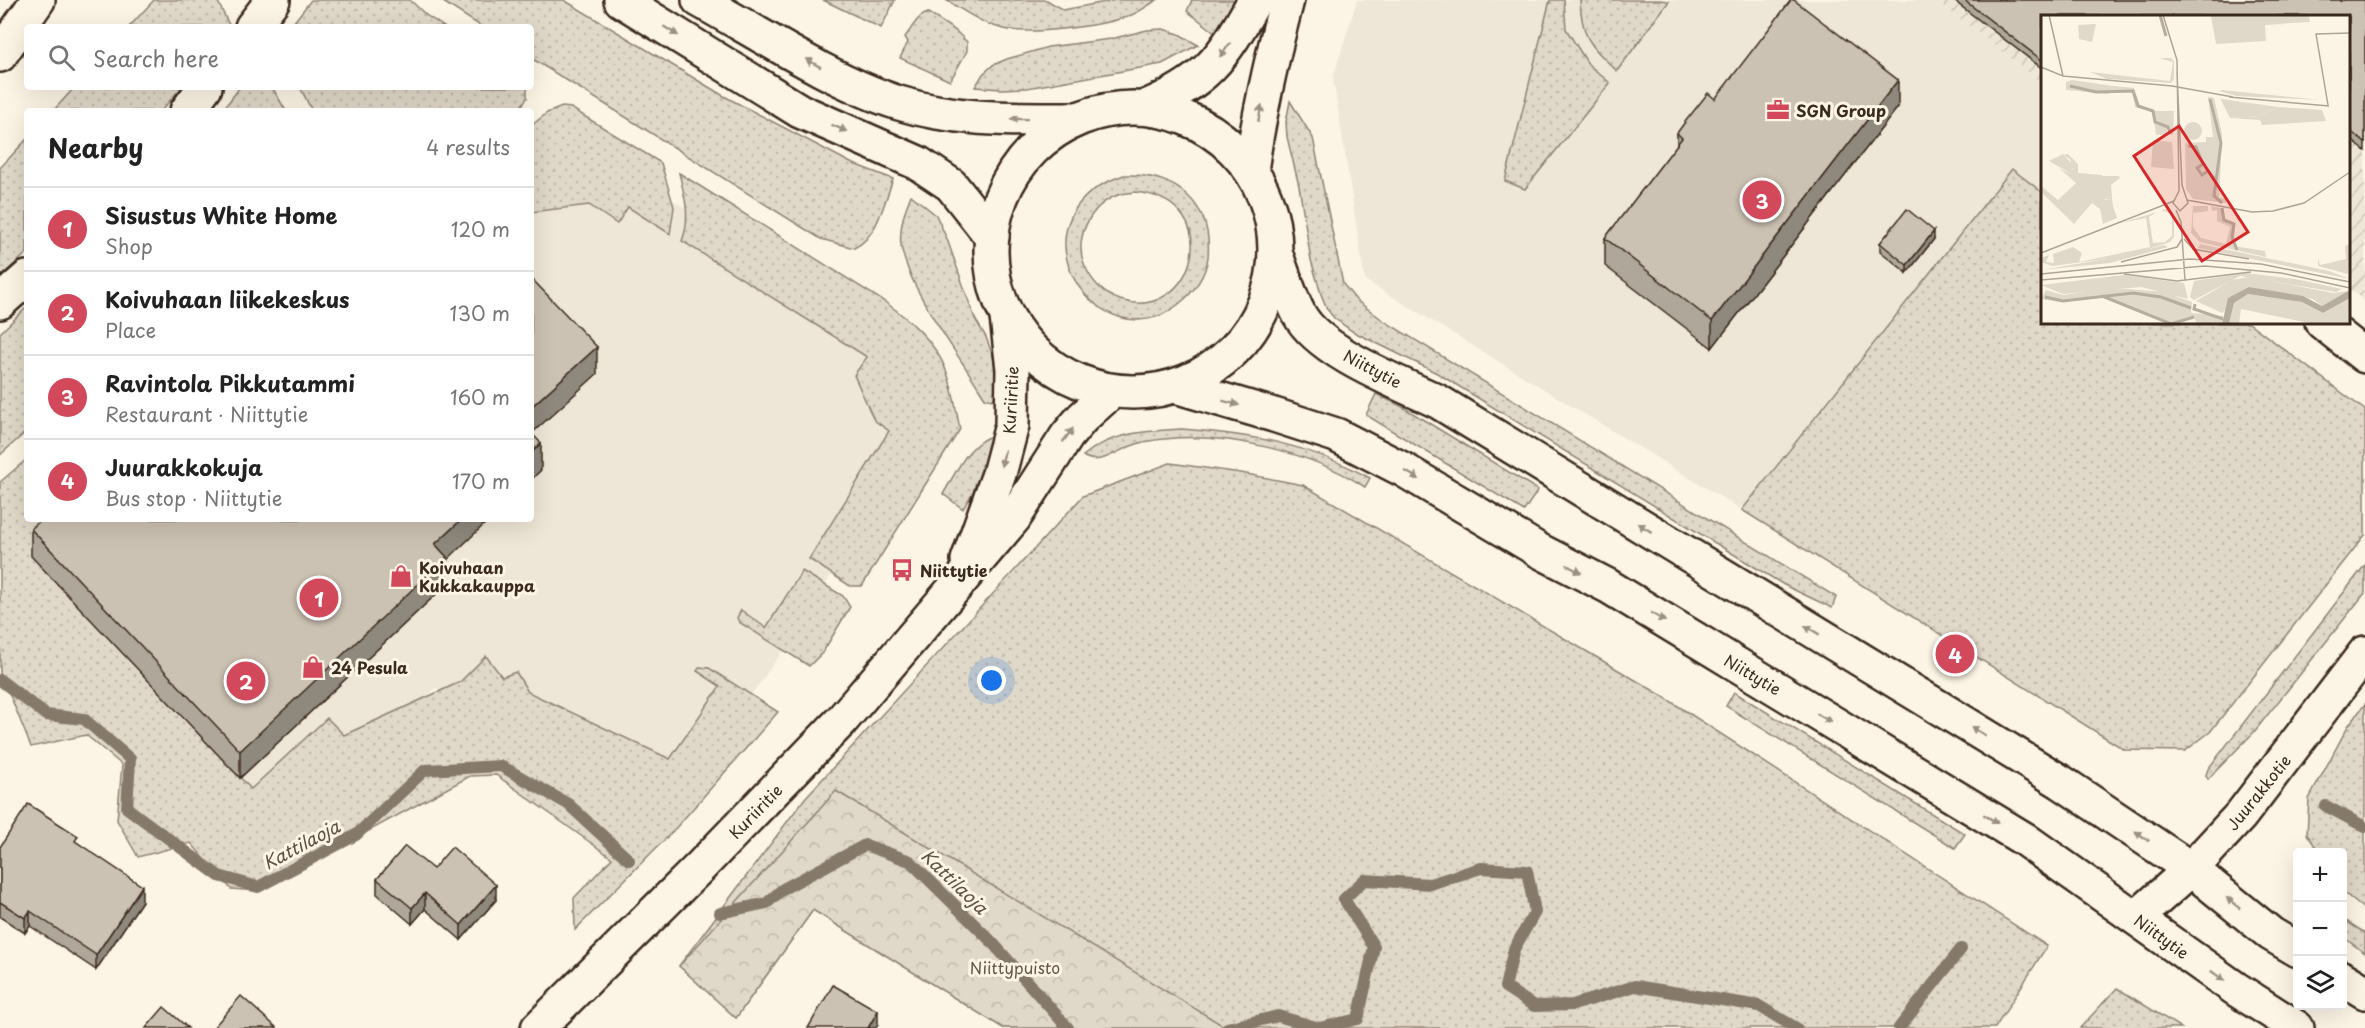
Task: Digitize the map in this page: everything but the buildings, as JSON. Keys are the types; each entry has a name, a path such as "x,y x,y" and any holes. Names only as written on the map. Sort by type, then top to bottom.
{"main road":[{"path":"0,56 38,0"},
{"path":"254,24 273,0"},
{"path":"621,0 800,111 918,163 951,185 992,237"},
{"path":"699,0 840,79 899,103 945,112 1000,118 1077,119"},
{"path":"1143,108 1175,95 1213,65 1234,38 1255,0"},
{"path":"1251,171 1265,87 1287,0"},
{"path":"189,108 204,90"},
{"path":"1143,108 1184,117 1219,137 1251,171 1269,208 1275,253 1266,302 1249,332 1220,364 1199,377 1175,386 1135,392 1112,391 1078,382 1059,372 1034,353 1007,317 994,281 992,237 1003,193 1019,165 1041,142 1077,119 1112,109 1143,108"},
{"name":"Niittytie","path":"1275,253 1300,315 1320,338 1349,358 1439,402 2061,782 2191,869 2271,934 2293,947"},
{"path":"0,302 24,281"},
{"name":"Kuriiritie","path":"959,583 999,474 1012,425 1013,369 1007,317"},
{"path":"2325,324 2365,356"},
{"name":"Niittytie","path":"1175,386 1336,435 1404,470 1540,551 1608,586 2024,839 2235,989 2297,1028"},
{"name":"Kuriiritie","path":"538,1028 701,867 833,730 1014,518 1067,436 1082,418 1112,391"},
{"name":"Juurakkotie","path":"2136,918 2191,869 2241,815 2365,653"},
{"path":"2347,981 2365,992"}],"shaded area":[{"path":"1357,0 1936,0 2041,82 2041,191 2012,169 1742,510 1365,280 1333,78"},
{"path":"1936,0 2365,0 2365,301 2350,290 2350,15 2041,15 2041,82"},
{"path":"631,174 891,336 919,432 797,631 685,787 436,688 272,841 0,546 26,522 534,522 534,184"}],"green space":[{"path":"154,0 217,0 229,24 132,24"},
{"path":"311,0 410,0 440,24 292,24"},
{"path":"440,0 564,0 722,95 851,163 893,179 874,228 862,243 854,248 821,239 534,60 534,24 477,24"},
{"path":"823,0 895,0 881,28"},
{"path":"946,0 1047,0 1063,10 1116,0 1157,0 1136,13 1117,20 1064,29 1028,31 993,26"},
{"path":"1192,0 1235,0 1216,33 1187,11"},
{"path":"1550,0 1564,0 1566,29 1588,64 1610,83 1525,189 1505,181"},
{"path":"1580,0 1669,1 1617,71 1594,47 1585,33"},
{"path":"928,13 956,31 967,42 967,51 950,81 900,58 908,42 905,37 918,20"},
{"path":"1163,29 1179,34 1198,45 1162,64 1027,88 975,87 983,74 993,65 1007,59 1048,47 1111,39 1147,30"},
{"path":"72,90 179,90 164,108 56,108"},
{"path":"238,90 274,90 284,108 224,108"},
{"path":"302,90 527,90 527,98 520,108 310,108"},
{"path":"1290,101 1313,138 1343,284 1356,300 1384,321 1836,597 1832,608 1784,585 1437,373 1352,331 1334,318 1327,309 1321,294 1311,260 1299,186 1287,137 1286,122"},
{"path":"562,107 571,108 661,163 674,207 670,234 628,207 617,224 589,205 534,212 534,124 547,113"},
{"path":"24,142 24,256 0,277 0,168"},
{"path":"2012,169 2041,191 2041,324 2250,324 2365,410 2365,535 2210,732 2185,751 2125,750 1742,510"},
{"path":"679,173 885,302 928,340 946,370 960,429 862,586 850,586 809,559 889,431 874,420 854,375 867,357 682,241 687,216"},
{"path":"1124,175 1159,179 1187,195 1197,207 1204,221 1208,238 1208,257 1202,277 1185,299 1149,318 1120,317 1094,303 1075,280 1065,252 1069,222 1087,195","holes":["1136,192 1165,200 1183,216 1191,237 1191,259 1182,279 1167,295 1146,303 1120,300 1108,294 1099,287 1085,266 1081,245 1086,224 1099,207 1118,195"]},
{"path":"911,195 936,215 947,239 975,319 986,337 997,367 997,394 992,400 985,398 933,318 905,262 901,232"},
{"path":"24,310 24,434 0,455 0,333"},
{"path":"1376,394 1401,406 1538,490 1524,511 1366,415"},
{"path":"1182,429 1232,434 1279,443 1324,456 1370,478 1365,487 1321,464 1295,455 1242,442 1215,439 1153,440 1128,447 1102,459 1089,459 1083,456 1117,437"},
{"path":"995,435 979,481 963,509 943,494 970,451 986,438"},
{"path":"24,462 24,522 68,522 32,556 251,789 327,718 344,735 460,682 486,656 502,677 516,672 528,692 670,759 720,686 697,671 700,667 709,668 778,712 674,830 575,930 574,898 612,858 496,775 470,776 258,891 231,889 191,843 138,857 117,820 122,765 86,735 31,747 8,690 0,686 0,482"},
{"path":"1170,463 1303,485 1661,695 2047,946 1995,1028 1003,1028 813,910 736,1018 679,966 805,798 1083,496"},
{"path":"2365,565 2365,593 2254,732 2208,779 2206,775 2208,769"},
{"path":"802,571 843,596 850,607 823,652 809,666 739,622 737,618 741,610 766,628"},
{"path":"1734,692 1965,834 1955,848 1726,706"},
{"path":"2365,704 2365,910 2347,895 2347,848 2316,848 2307,834 2309,799 2348,726"},
{"name":"Niittypuisto","path":"836,791 1227,1028 1003,1028 813,910 736,1018 679,966"},
{"path":"2347,922 2365,933 2365,953 2347,940"},
{"path":"2117,988 2181,1028 2080,1028"}],"waterway":[{"name":"Kattilaoja","path":"0,680 46,715 84,719 130,759 127,808 219,876 258,887 356,835 425,770 501,766 568,804 629,860"},
{"path":"2326,806 2365,827"},
{"name":"Kattilaoja","path":"720,913 767,903 783,889 865,845 910,861 991,941 1068,1028"},
{"path":"1227,1028 1278,1016 1319,1028 1358,1019 1374,947 1344,899 1364,880 1430,884 1481,868 1527,871 1535,912 1514,949 1505,987 1534,1006 1573,1005 1635,986 1759,1006 1796,1028"},
{"path":"1899,1028 1961,949"}],"place":[{"name":"SGN Group","path":"1778,110"},
{"name":"Ravintola Pikkutammi","path":"1762,200"},
{"name":"Niittytie","path":"902,570"},
{"name":"Koivuhaan Kukkakauppa","path":"401,576"},
{"name":"Sisustus White Home","path":"319,598"},
{"name":"Juurakkokuja","path":"1955,654"},
{"name":"24 Pesula","path":"313,667"},
{"name":"Koivuhaan liikekeskus","path":"246,681"}]}
